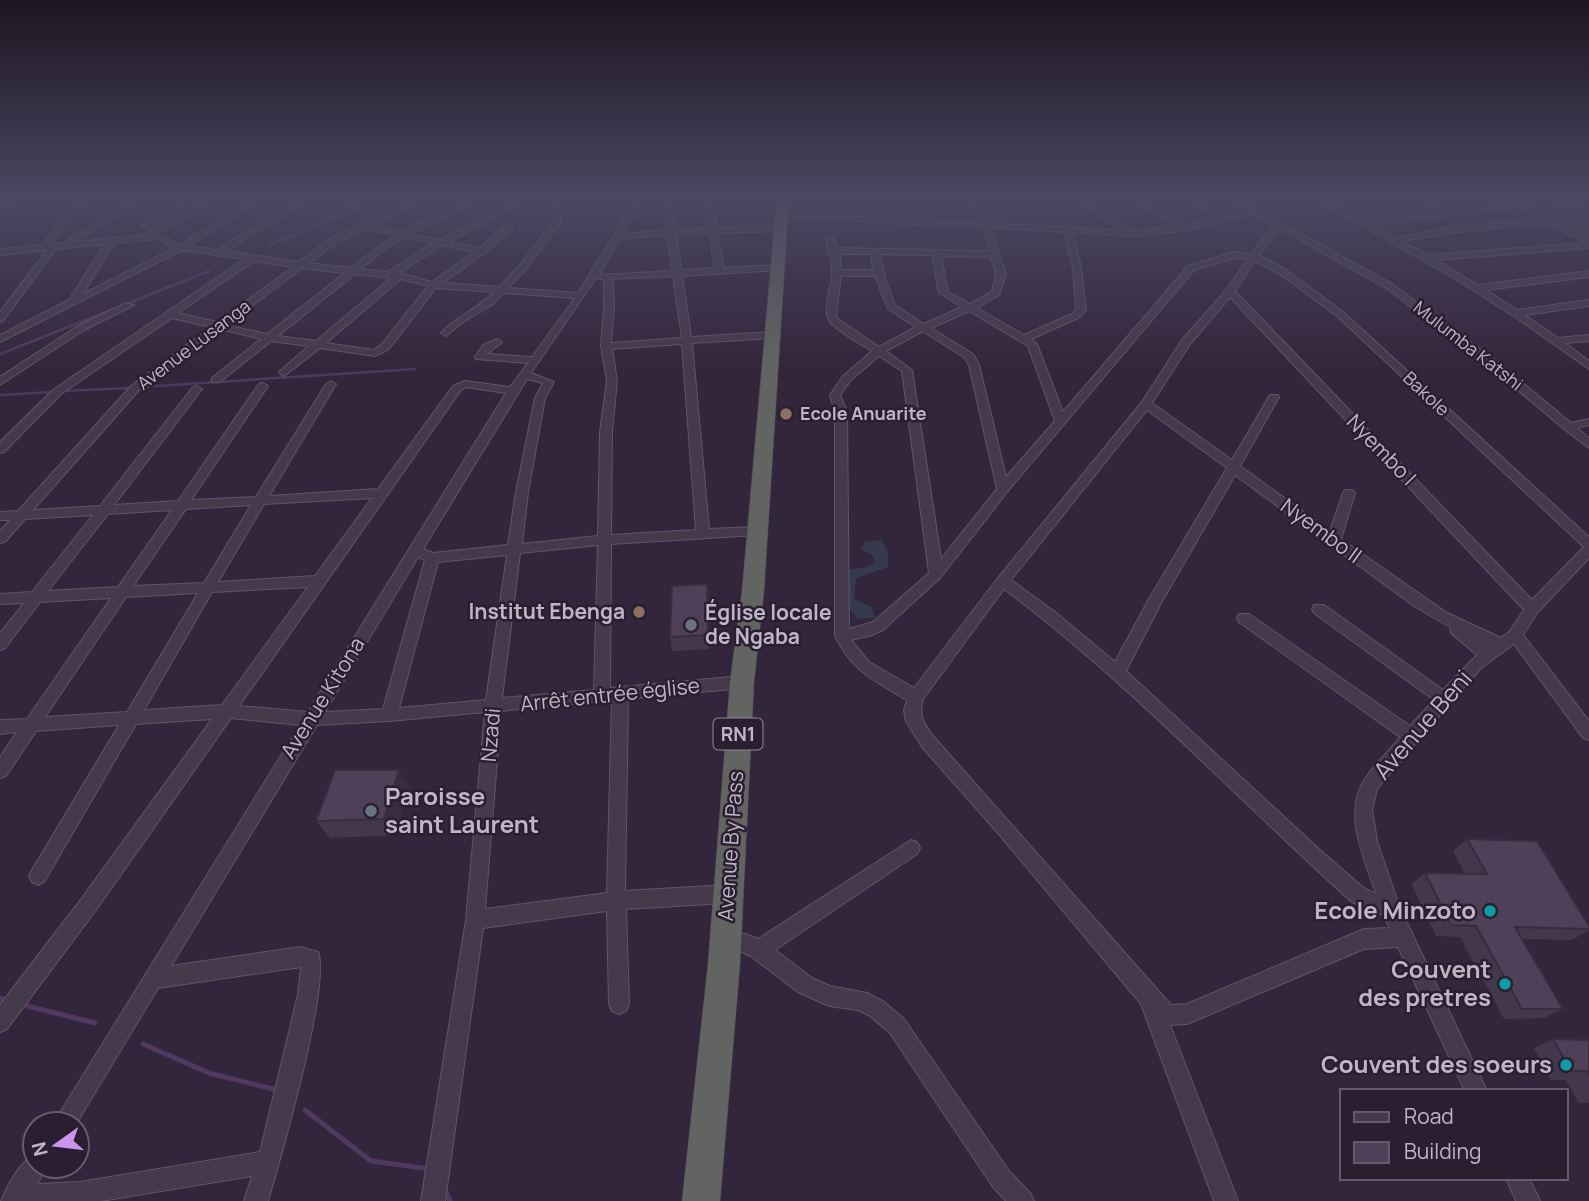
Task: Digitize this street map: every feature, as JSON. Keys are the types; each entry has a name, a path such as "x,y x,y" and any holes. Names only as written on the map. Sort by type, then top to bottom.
{"highway":[{"name":"Avenue By Pass","path":"701,1201 724,964 742,682 753,591 779,254"}],"street":[{"path":"0,322 48,254"},
{"path":"71,304 103,254"},
{"path":"0,339 168,254"},
{"path":"224,254 394,276 433,285 581,296"},
{"name":"Avenue Lusanga","path":"0,538 136,387 315,254"},
{"path":"216,380 372,254"},
{"path":"284,373 394,276 424,254"},
{"path":"168,314 267,338 366,354 379,352 433,285 477,254"},
{"path":"446,333 502,292 533,254"},
{"name":"Avenue Kitona","path":"73,1110 513,391 581,296 600,277 605,254"},
{"path":"674,254 687,341 702,535"},
{"path":"717,254 720,270"},
{"path":"835,254 836,273 831,315 834,321 901,363 910,378 936,574"},
{"path":"875,254 876,273 886,288 891,307 970,356 1003,489"},
{"path":"921,254 990,254"},
{"path":"916,697 873,674 846,647 842,636 841,412 835,394 843,380 854,369 880,350 996,293 1000,285 1000,274 993,254"},
{"path":"1025,338 1075,316 1081,310 1074,254"},
{"path":"1256,254 1230,291 1186,342 1146,404 1003,581 916,697 912,710 914,721 928,742 1004,827 1150,1000 1167,1015 1187,1014 1364,939 1402,937"},
{"name":"Mulumba Katshi","path":"1333,254 1389,285 1490,361 1589,444"},
{"path":"1420,254 1516,313 1589,366"},
{"path":"1426,258 1469,254"},
{"path":"936,255 944,293 1025,338 1037,353 1061,422"},
{"path":"842,636 872,630 936,574 1003,489 1191,268 1234,256 1254,257"},
{"name":"Bakole","path":"1254,257 1283,272 1340,314 1589,544"},
{"path":"0,449 57,391 252,258"},
{"path":"619,1004 611,695 603,540 606,432 612,381 606,346 609,308 600,277 778,268"},
{"path":"836,273 876,273"},
{"path":"1477,288 1589,274"},
{"name":"Nyembo I","path":"1230,291 1532,609"},
{"path":"1516,313 1589,303"},
{"path":"0,382 81,328 130,305"},
{"path":"0,322 33,323"},
{"path":"606,346 773,335"},
{"path":"1557,341 1589,338"},
{"path":"497,342 487,347 480,357 534,360"},
{"name":"Nzadi","path":"433,1201 475,920 493,707 522,492 540,398 549,382 524,374"},
{"path":"37,876 134,716 258,501 331,384"},
{"path":"0,1022 228,711 457,388 465,384 513,391"},
{"path":"0,771 263,386"},
{"path":"0,644 197,389"},
{"path":"1117,673 1162,585 1234,469 1274,397"},
{"name":"Nyembo II","path":"1146,404 1442,617 1502,645 1589,733"},
{"path":"1568,427 1589,422"},
{"path":"0,516 384,493"},
{"path":"1334,540 1349,493"},
{"path":"415,550 432,558 603,540 757,531"},
{"name":"Avenue Beni","path":"1475,1089 1390,908 1368,841 1364,803 1371,784 1411,736 1476,663 1502,645 1532,609 1589,550"},
{"path":"389,715 432,558"},
{"path":"0,599 321,581"},
{"path":"1003,581 1035,603 1117,673 1340,880 1359,896 1390,908"},
{"path":"1319,609 1445,699"},
{"path":"1244,618 1411,736"},
{"name":"Arrêt entrée église","path":"0,727 228,711 310,719 389,715 742,682"},
{"path":"759,950 911,848"},
{"path":"475,920 616,901 727,894"},
{"path":"724,964 730,942 741,941 759,950 806,985 830,996 860,1000 877,1009 897,1026 1001,1179 1022,1201"},
{"path":"153,979 300,957 311,959 308,995 277,1133 256,1201"},
{"path":"1150,1000 1227,1201"},
{"path":"14,1199 78,1197 268,1162"},
{"path":"14,1199 27,1180"},
{"path":"1518,1180 1528,1201"}],"shaded area":[{"path":"882,540 888,552 888,567 856,578 854,598 871,607 875,617 858,619 844,602 847,569 864,568 876,562 872,555 861,550 865,542"}],"building":[{"name":"Église locale de Ngaba","path":"707,584 708,635 670,637 672,586"},
{"path":"335,770 399,770 384,819 316,821"},
{"path":"1467,839 1537,841 1589,926 1589,929 1515,927 1563,1009 1522,1009 1476,926 1451,925 1425,873 1487,874"},
{"path":"1553,1039 1589,1040 1589,1075 1587,1071 1571,1071"}],"waterway":[{"path":"126,304 209,271"},
{"path":"0,354 116,308"},
{"path":"141,387 415,369"},
{"path":"61,391 134,388"},
{"path":"0,395 53,392"},
{"path":"0,998 9,1001"},
{"path":"23,1005 95,1023"},
{"path":"143,1044 209,1073 273,1089"},
{"path":"305,1110 371,1161 430,1169"},
{"path":"445,1190 450,1201"}],"place":[{"name":"Ecole Anuarite","path":"786,414"},
{"name":"Institut Ebenga","path":"639,612"},
{"name":"Église locale de Ngaba","path":"691,625"},
{"name":"Paroisse saint Laurent","path":"371,811"},
{"name":"Ecole Minzoto","path":"1490,911"},
{"name":"Couvent des pretres","path":"1505,984"},
{"name":"Couvent des soeurs","path":"1566,1065"}]}
